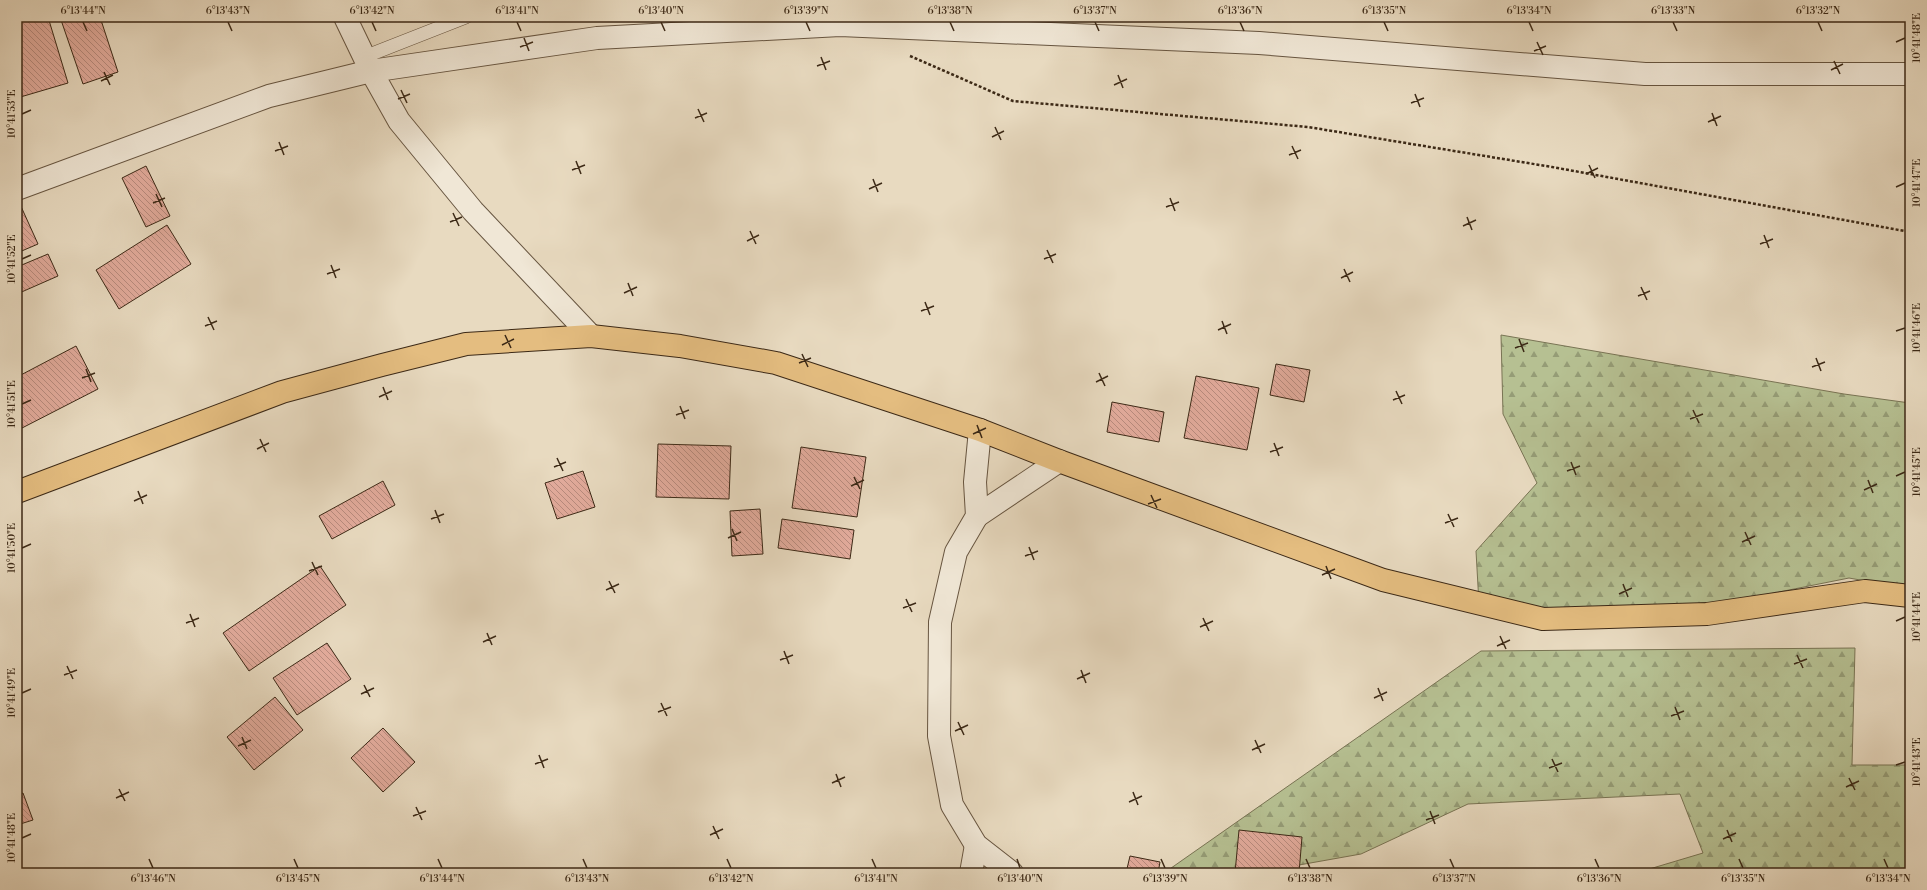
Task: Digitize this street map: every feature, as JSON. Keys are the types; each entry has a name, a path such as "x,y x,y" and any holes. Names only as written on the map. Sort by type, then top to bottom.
{"highway":[{"path":"17,492 282,392 343,375 466,344 591,336 680,346 776,363 980,430 1058,461 1383,580 1543,619 1707,614 1865,591 1910,596"}],"street":[{"path":"346,17 368,64 399,121 472,211 591,336"},
{"path":"17,190 269,96 368,64 597,38 840,25 1259,43 1645,74 1910,74"},
{"path":"978,516 976,482 980,430"},
{"path":"1012,873 976,845 952,805 939,736 940,622 956,552 978,516 1058,461"},
{"path":"971,873 976,845"}],"lane":[{"path":"368,64 466,17"}],"path":[{"path":"905,53 1013,100 1308,127 1552,167 1910,232"}],"green space":[{"path":"1501,335 1844,394 1910,403 1910,589 1849,578 1614,625 1479,604 1476,551 1537,483 1503,414"},
{"path":"1855,648 1852,765 1910,765 1910,873 1636,873 1703,853 1680,794 1468,804 1361,854 1254,873 1164,873 1481,651"}],"building":[{"path":"17,17 48,17 68,83 17,98"},
{"path":"60,17 100,17 118,72 83,84"},
{"path":"146,166 170,216 146,227 122,178"},
{"path":"19,202 38,244 17,253 17,203"},
{"path":"167,225 191,264 119,309 96,270"},
{"path":"48,254 58,276 17,294 17,267"},
{"path":"76,346 98,389 22,428 17,418 17,377"},
{"path":"1276,364 1310,370 1304,402 1270,395"},
{"path":"1196,376 1259,388 1247,450 1184,438"},
{"path":"1112,402 1164,412 1159,442 1107,432"},
{"path":"658,444 731,446 729,499 656,497"},
{"path":"801,447 866,457 857,517 792,508"},
{"path":"583,471 595,507 557,519 545,483"},
{"path":"383,481 395,505 332,539 319,516"},
{"path":"760,509 763,554 732,556 730,511"},
{"path":"782,519 854,530 850,559 778,548"},
{"path":"320,566 346,605 249,671 223,633"},
{"path":"327,643 351,679 297,715 273,678"},
{"path":"275,697 303,730 254,770 227,737"},
{"path":"383,728 415,762 383,792 351,758"},
{"path":"23,793 33,820 17,825 17,795"},
{"path":"1239,830 1302,837 1299,873 1235,873"},
{"path":"1130,856 1160,862 1158,873 1126,873"}]}
